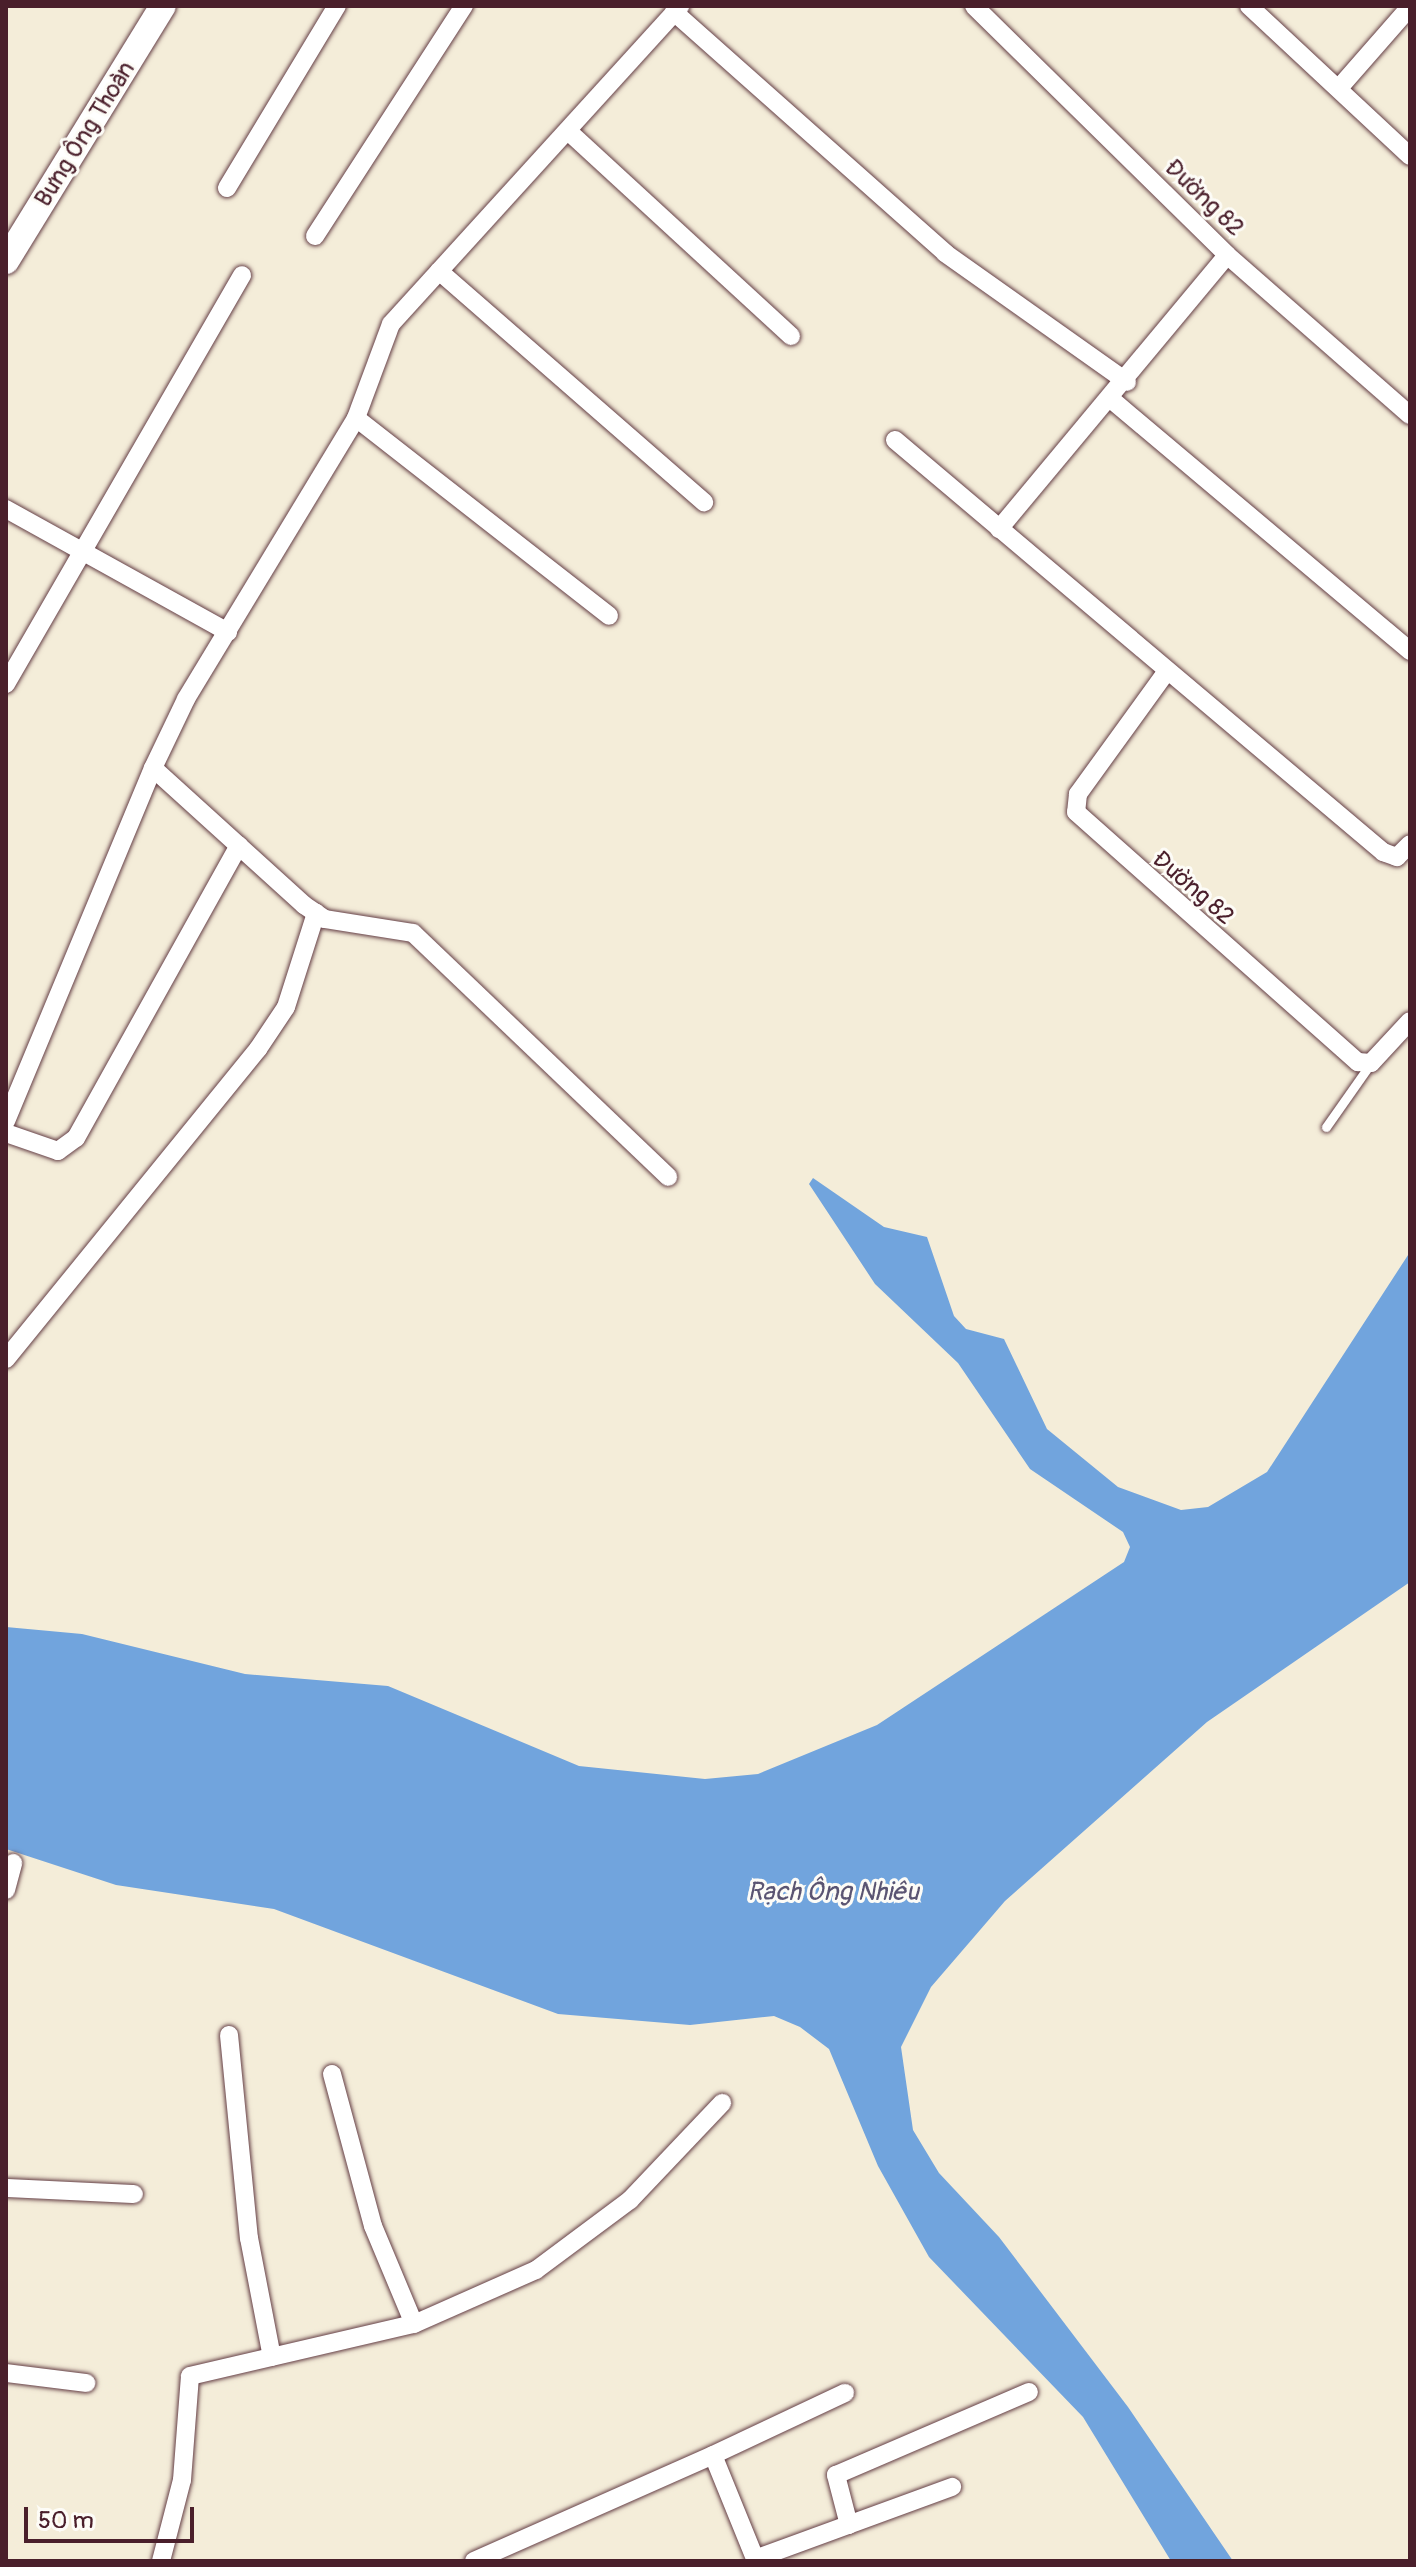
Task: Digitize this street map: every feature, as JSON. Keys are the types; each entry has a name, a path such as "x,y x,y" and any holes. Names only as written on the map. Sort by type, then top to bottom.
{"street":[{"name":"Bưng Ông Thoàn","path":"6,261 163,6"},
{"path":"227,188 337,6"},
{"path":"315,236 464,6"},
{"name":"Đường 82","path":"974,6 1227,255 1410,415"},
{"path":"1249,6 1410,156"},
{"path":"1339,88 1410,7"},
{"path":"6,1121 153,768 228,632 356,418 380,343 439,271 677,9 945,253 1127,382"},
{"path":"568,131 791,336"},
{"path":"999,529 1127,382 1227,255"},
{"path":"439,271 704,502"},
{"path":"6,684 78,551 242,275"},
{"path":"1112,400 1410,651"},
{"path":"356,418 609,616"},
{"path":"895,440 1383,852 1397,857 1410,844"},
{"path":"6,509 228,632"},
{"name":"Đường 82","path":"1167,671 1078,794 1076,812 1346,1052 1371,1063"},
{"path":"153,768 316,913 413,933 668,1177"},
{"path":"6,1133 58,1151 76,1138 239,845"},
{"path":"6,1359 258,1049 286,1007 316,913"},
{"path":"1371,1063 1410,1021"},
{"path":"6,1890 13,1863"},
{"path":"229,2035 249,2238 272,2357"},
{"path":"332,2074 373,2226 414,2324"},
{"path":"161,2561 182,2480 190,2376 414,2324 572,2248 630,2200 722,2103"},
{"path":"6,2188 134,2194"},
{"path":"6,2373 86,2383"},
{"path":"849,2525 836,2475 1029,2392"},
{"path":"474,2561 845,2393"},
{"path":"713,2455 755,2560 952,2487"}],"lane":[{"path":"1326,1127 1371,1063"}],"water":[{"name":"Rạch Ông Nhiêu","path":"813,1178 884,1227 927,1237 954,1316 966,1329 1004,1339 1047,1429 1118,1487 1181,1510 1208,1507 1267,1472 1410,1252 1410,1582 1207,1722 1005,1901 931,1987 901,2047 913,2130 939,2173 999,2237 1128,2407 1233,2561 1171,2561 1083,2417 929,2257 878,2166 829,2049 800,2027 774,2016 690,2025 558,2014 274,1909 116,1885 6,1849 6,1627 82,1634 245,1674 388,1686 579,1766 705,1779 758,1774 877,1725 1124,1562 1130,1547 1123,1532 1030,1469 958,1363 875,1284 809,1184"}]}
